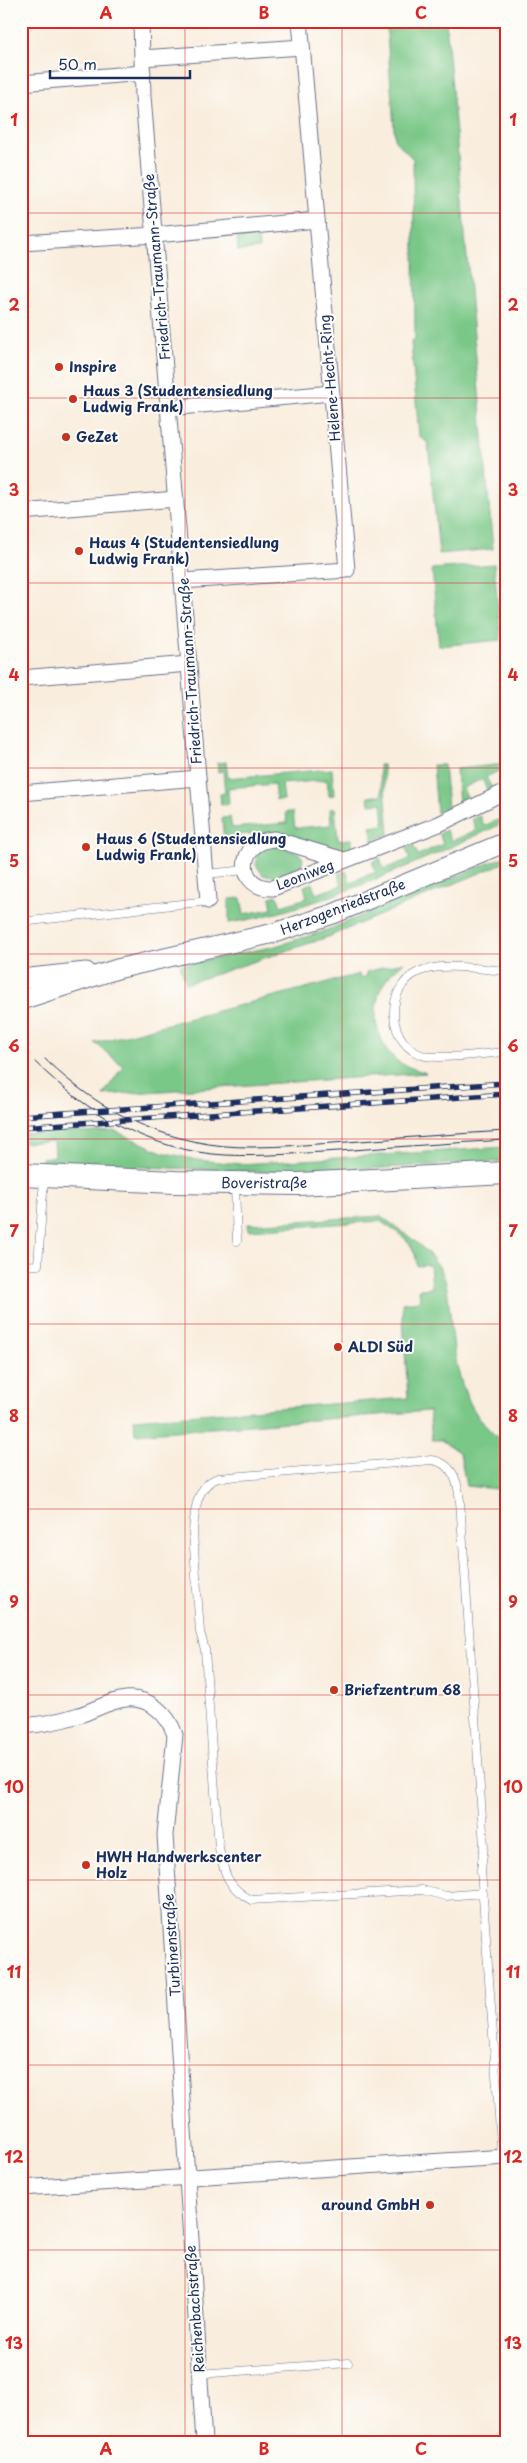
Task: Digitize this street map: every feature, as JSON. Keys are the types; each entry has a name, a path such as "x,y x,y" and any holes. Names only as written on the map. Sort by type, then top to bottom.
{"main road":[{"name":"Boveristraße","path":"21,1175 234,1184 298,1184 506,1172"}],"street":[{"name":"Friedrich-Traumann-Straße","path":"142,21 143,66 155,235 208,901"},
{"name":"Helene-Hecht-Ring","path":"182,581 347,570 300,21"},
{"path":"21,83 302,47"},
{"path":"21,243 155,235 317,220"},
{"path":"169,408 332,392"},
{"path":"21,512 176,499"},
{"path":"21,678 189,664"},
{"path":"21,793 198,778"},
{"name":"Leoniweg","path":"344,860 274,839 258,843 247,854 246,870 255,883 266,888 273,888 439,824 506,791"},
{"name":"Herzogenriedstraße","path":"22,978 117,968 274,934 333,914 506,842"},
{"name":"Herzogenriedstraße","path":"21,1000 117,968"},
{"name":"Turbinenstraße","path":"21,1726 77,1716 126,1699 141,1700 160,1709 171,1722 175,1735 165,1835 187,2177"},
{"path":"21,2188 504,2157"},
{"name":"Reichenbachstraße","path":"187,2177 204,2442"}],"lane":[{"path":"206,874 246,870"},
{"path":"21,922 208,901"},
{"path":"506,971 437,967 418,972 404,983 394,1003 393,1018 396,1029 406,1044 425,1056 506,1052"},
{"path":"21,1266 38,1265 44,1176"},
{"path":"234,1184 237,1241"},
{"path":"483,1893 446,1896 422,1890 251,1900 236,1891 227,1878 218,1848 205,1650 200,1632 193,1533 199,1497 210,1482 218,1478 432,1460 443,1463 452,1472 459,1489 460,1501 484,1846 481,1870 483,1893 504,2157"},
{"path":"200,2374 348,2363"}],"green space":[{"path":"386,21 446,21 493,549 439,554 428,443 419,436 411,342 415,338 413,159 395,141"},
{"path":"258,235 259,249 238,251 237,237"},
{"path":"494,564 501,640 439,646 432,569"},
{"path":"226,762 228,778 332,769 334,795 329,796 327,780 282,784 284,800 276,800 274,784 228,788 229,804 221,805 220,794 225,793 223,771 218,772 217,763"},
{"path":"506,764 506,768 486,777 492,788 487,790 482,779 463,788 468,800 459,803 456,769"},
{"path":"379,765 383,765 389,834 372,841 371,827 384,825 382,803 369,804 368,797 382,795"},
{"path":"433,765 444,765 448,808 437,813"},
{"path":"335,808 338,840 352,839 352,848 346,851 272,833 236,835 237,841 224,842 222,818 230,817 232,828 287,823 286,812 293,812 295,828 331,825 330,809"},
{"path":"480,816 484,826 506,816 506,822 370,882 299,907 229,923 229,899 241,898 244,914 272,909 270,897 277,895 281,906 307,898 304,886 312,883 316,894 342,885 338,874 346,871 350,882 376,872 372,862 380,858 384,869 410,859 406,848 413,845 418,855 443,844 439,834 446,830 452,841 476,830 472,819"},
{"path":"273,846 299,853 303,859 301,866 276,876 263,875 256,865 257,855 262,848"},
{"path":"506,856 506,862 328,937 186,984 180,965 272,947 322,932"},
{"path":"404,962 390,975 379,995 376,1006 378,1029 387,1050 395,1059 426,1073 103,1095 123,1066 95,1043 359,974 360,978 367,976 366,972"},
{"path":"75,1131 83,1133 115,1131 162,1152 197,1160 241,1164 506,1147 506,1161 297,1173 42,1163 42,1158 55,1156 54,1141 21,1143 21,1134"},
{"path":"381,1216 419,1245 438,1265 444,1276 454,1351 463,1386 469,1402 479,1417 506,1444 506,1490 466,1486 460,1453 441,1440 432,1440 429,1411 135,1434 134,1419 408,1398 402,1303 420,1301 419,1289 432,1288 430,1265 417,1266 416,1257 410,1244 380,1221 248,1230 248,1224"}],"tram line":[{"path":"45,1059 90,1096 140,1124 167,1134 223,1146 276,1146 506,1131"},
{"path":"35,1062 76,1097 98,1113 121,1126 171,1146 197,1152 225,1155 268,1155 506,1140"}],"railway":[{"path":"21,1116 506,1083"},
{"path":"21,1127 506,1094"}],"place":[{"name":"Inspire","path":"59,367"},
{"name":"Haus 3 (Studentensiedlung Ludwig Frank)","path":"73,399"},
{"name":"GeZet","path":"66,437"},
{"name":"Haus 4 (Studentensiedlung Ludwig Frank)","path":"79,551"},
{"name":"Haus 6 (Studentensiedlung Ludwig Frank)","path":"86,847"},
{"name":"ALDI Süd","path":"338,1347"},
{"name":"Briefzentrum 68","path":"334,1690"},
{"name":"HWH Handwerkscenter Holz","path":"86,1865"},
{"name":"around GmbH","path":"430,2205"}]}
